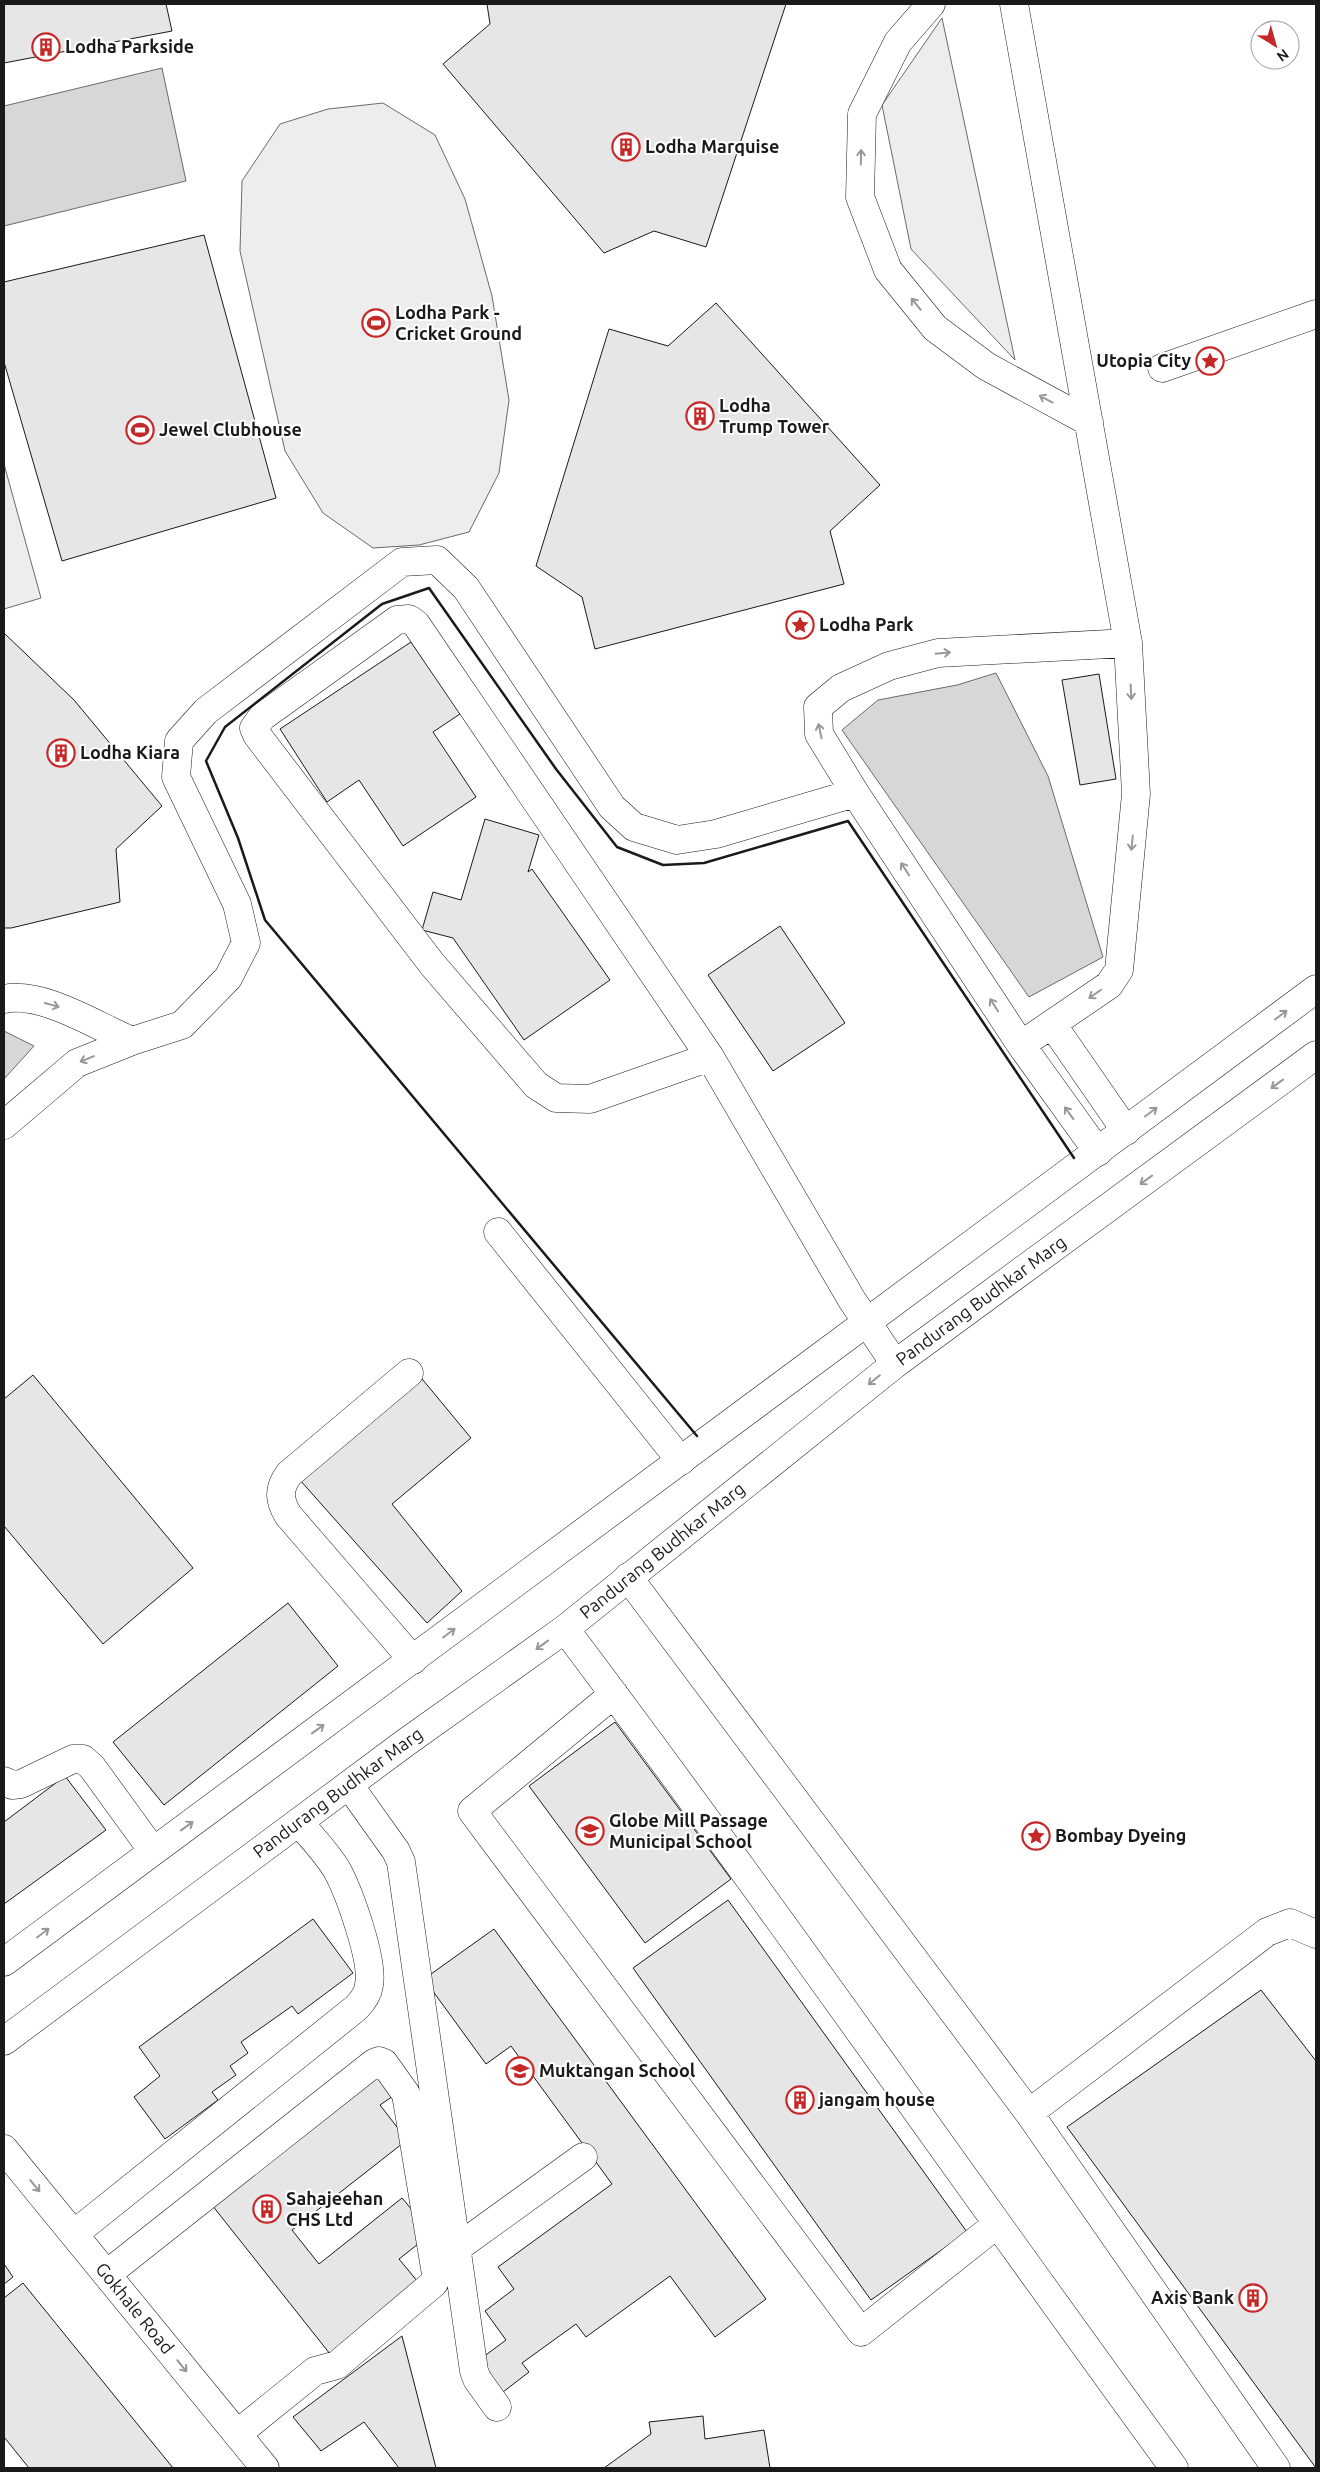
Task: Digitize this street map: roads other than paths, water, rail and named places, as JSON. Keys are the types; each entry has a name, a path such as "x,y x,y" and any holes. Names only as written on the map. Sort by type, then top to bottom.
{"street":[{"path":"931,4 898,42 862,114 860,197 888,270 935,328 986,366 1088,422"},
{"path":"1014,4 1128,643 1136,794 1119,970 1109,985 1021,1045"},
{"path":"1162,368 1316,314"},
{"path":"4,1125 77,1063 132,1041 182,1025 228,978 246,943 238,904 176,777 179,741 206,711 402,562 437,560 466,588 612,807 634,827 677,840 716,834 855,793"},
{"path":"710,1058 590,1099 556,1098 536,1086 432,964 257,735 254,728 262,717 397,620 409,619 416,624 710,1058 866,1322 895,1364"},
{"path":"1098,1152 1021,1045 855,793 819,734 818,707 841,688 889,666 938,654 1128,643"},
{"path":"4,1962 1316,989"},
{"path":"4,999 11,997 55,1004 96,1026 132,1041"},
{"path":"1052,1024 1126,1131"},
{"name":"Pandurang Budhkar Marg","path":"4,2041 349,1785 565,1629 895,1364 1316,1055"},
{"path":"498,1232 681,1460"},
{"path":"409,1373 289,1474 281,1485 281,1503 288,1515 413,1660"},
{"path":"628,1577 1029,2113 1276,2468"},
{"path":"565,1629 744,1869 996,2224 1174,2468"},
{"path":"614,1694 472,1811 861,2332 996,2224"},
{"path":"4,1781 12,1785 21,1784 73,1759 83,1759 92,1767 154,1851"},
{"path":"349,1785 396,1851 401,1862 474,2371 477,2379 497,2406"},
{"path":"74,2234 356,2008 362,2001 369,1986 369,1972 354,1907 336,1869 299,1822"},
{"path":"1029,2113 1267,1932 1290,1923 1316,1934"},
{"path":"107,2274 374,2063 379,2061 384,2063 406,2094 436,2274 434,2283 337,2365 315,2371 237,2434"},
{"name":"Gokhale Road","path":"4,2149 265,2468"},
{"path":"457,2248 583,2157"}],"place":[{"name":"Lodha Parkside","path":"46,47"},
{"name":"Lodha Marquise","path":"626,147"},
{"name":"Lodha Park - Cricket Ground","path":"376,323"},
{"name":"Utopia City","path":"1210,361"},
{"name":"Lodha Trump Tower","path":"700,416"},
{"name":"Jewel Clubhouse","path":"140,430"},
{"name":"Lodha Park","path":"800,625"},
{"name":"Lodha Kiara","path":"61,753"},
{"name":"Globe Mill Passage Municipal School","path":"590,1831"},
{"name":"Bombay Dyeing","path":"1036,1836"},
{"name":"Muktangan School","path":"520,2071"},
{"name":"jangam house","path":"800,2100"},
{"name":"Sahajeehan CHS Ltd","path":"267,2209"},
{"name":"Axis Bank","path":"1253,2298"}]}
